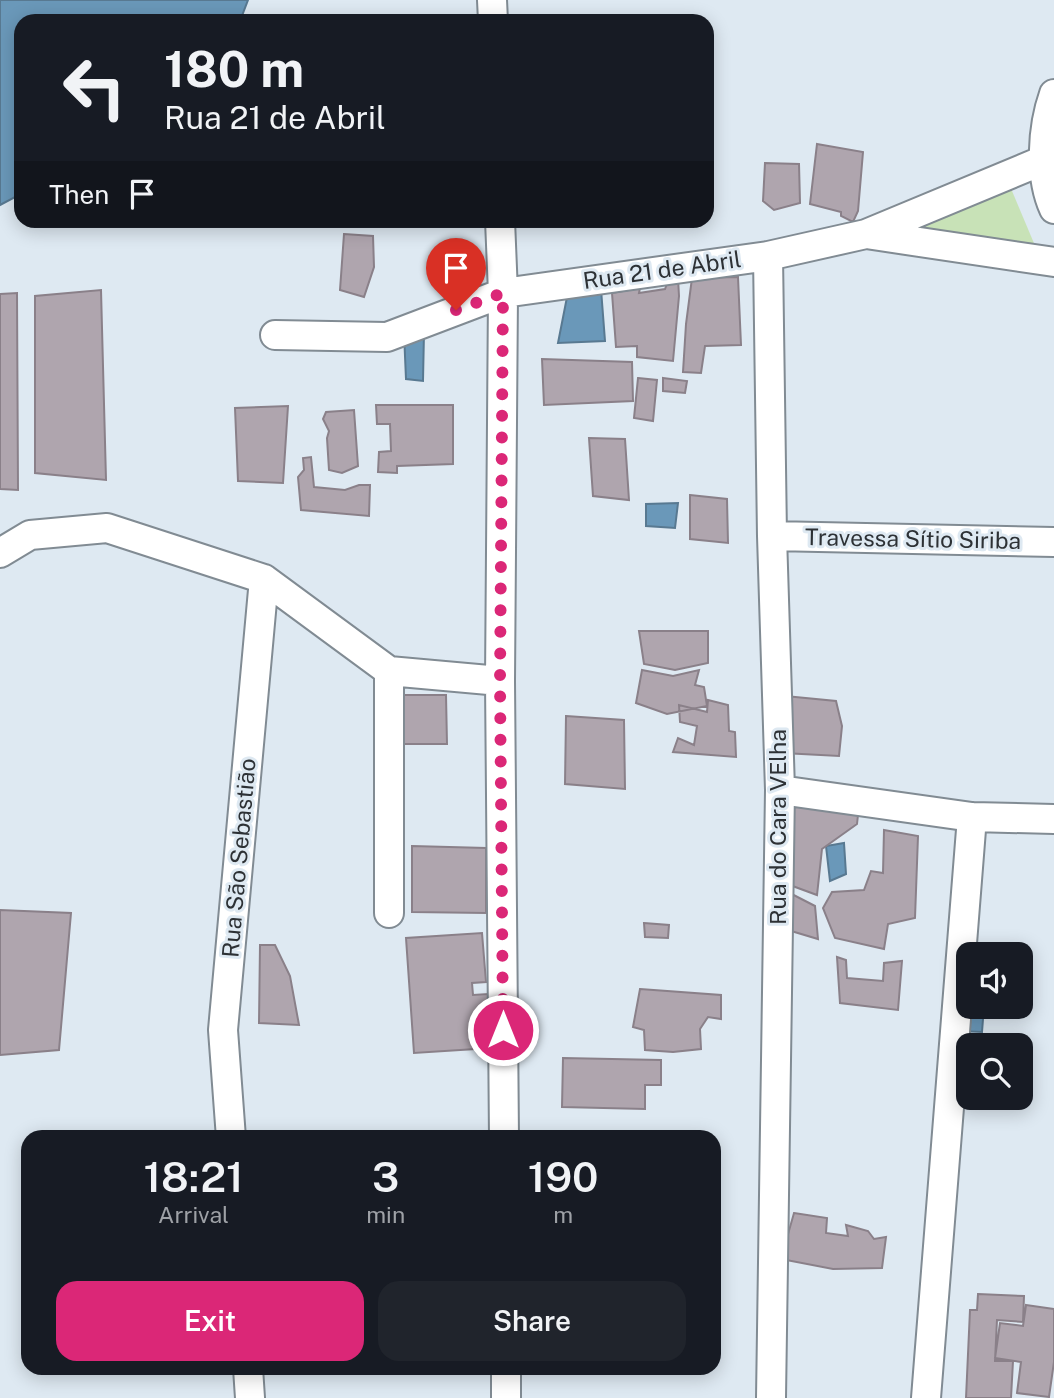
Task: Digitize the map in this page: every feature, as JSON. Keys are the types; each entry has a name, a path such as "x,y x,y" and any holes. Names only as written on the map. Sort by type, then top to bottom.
{"street":[{"path":"1054,94 1047,113 1045,160 1049,198 1054,209"},
{"path":"866,234 1045,160"},
{"path":"500,228 503,293 500,681 504,1130"},
{"name":"Rua 21 de Abril","path":"275,335 387,337 503,293 768,256 866,234 1054,262"},
{"name":"Rua do Cara VElha","path":"768,256 772,536 780,790 771,1398"},
{"path":"0,553 30,535 107,528 264,579 389,671 500,681"},
{"name":"Travessa Sítio Siriba","path":"772,536 1054,542"},
{"name":"Rua São Sebastião","path":"230,1130 223,1030 264,579"},
{"path":"389,671 389,913"},
{"path":"780,790 972,817 1054,819"},
{"path":"926,1398 972,817"},
{"path":"248,1375 250,1398"},
{"path":"506,1375 506,1398"}],"green space":[{"path":"1007,179 1036,248 903,233"}],"water":[{"path":"0,0 248,0 243,14 14,14 14,198 0,205"},
{"path":"601,289 605,341 558,343 568,292"},
{"path":"424,332 423,381 406,379 404,333"},
{"path":"678,503 675,528 646,526 646,504"},
{"path":"844,843 846,874 830,881 826,846"},
{"path":"963,1019 983,1019 982,1032 959,1031"}],"building":[{"path":"817,144 863,152 858,211 853,222 841,216 841,212 810,204"},
{"path":"765,163 799,164 800,203 774,210 763,201"},
{"path":"344,234 373,236 374,267 364,297 340,290"},
{"path":"670,276 678,278 679,296 673,361 637,357 637,346 616,347 612,293 640,288 639,293 665,289"},
{"path":"738,277 741,345 705,346 701,373 683,372 692,278"},
{"path":"101,290 106,480 35,473 35,296"},
{"path":"17,293 18,490 0,489 0,294"},
{"path":"542,359 632,362 633,401 544,405"},
{"path":"638,378 657,380 653,421 634,418"},
{"path":"663,378 687,381 685,393 663,391"},
{"path":"376,405 453,405 453,464 397,466 397,473 378,472 379,452 391,451 390,424 377,424"},
{"path":"288,406 283,483 238,481 235,408"},
{"path":"354,410 358,466 342,473 329,470 329,431 323,419 326,412"},
{"path":"589,438 625,439 629,500 593,496"},
{"path":"311,457 314,487 345,490 359,485 370,485 369,516 301,510 298,477 304,470 303,458"},
{"path":"690,495 727,499 728,543 690,539"},
{"path":"639,631 708,631 708,663 675,670 644,664"},
{"path":"642,670 673,676 699,670 695,685 704,687 707,706 667,714 636,703"},
{"path":"398,695 446,695 447,744 399,744"},
{"path":"785,696 836,701 842,726 839,756 783,753"},
{"path":"708,700 728,705 729,731 735,732 736,757 673,752 678,738 694,745 697,726 680,722 679,705 707,712"},
{"path":"566,716 624,720 625,789 565,784"},
{"path":"791,806 859,806 857,824 822,849 817,895 779,881"},
{"path":"884,830 918,836 915,918 888,924 884,949 835,938 823,908 832,892 864,890 871,871 883,873"},
{"path":"412,846 486,848 486,913 412,912"},
{"path":"780,888 815,906 818,939 781,928"},
{"path":"0,910 71,913 59,1050 0,1055"},
{"path":"644,923 669,925 668,938 645,937"},
{"path":"482,933 486,982 472,983 473,995 488,994 491,1048 414,1053 406,938"},
{"path":"260,945 275,945 290,976 299,1025 259,1023"},
{"path":"837,957 846,960 847,978 883,981 884,963 902,961 898,1010 840,1003"},
{"path":"640,989 721,995 721,1019 708,1017 700,1029 701,1049 673,1052 645,1050 644,1030 633,1027"},
{"path":"563,1058 661,1060 661,1085 645,1085 645,1109 562,1107"},
{"path":"794,1213 827,1218 826,1233 848,1236 846,1225 868,1231 874,1239 886,1237 882,1268 833,1269 781,1259"},
{"path":"978,1294 1024,1296 1023,1322 997,1320 995,1361 1013,1361 1011,1398 966,1398 970,1310 977,1310"},
{"path":"1026,1305 1054,1309 1054,1362 1049,1397 1017,1393 1021,1362 995,1358 1000,1323 1023,1326"}],"route":[{"path":"456,310 503,293 500,681 503,1030"}]}
